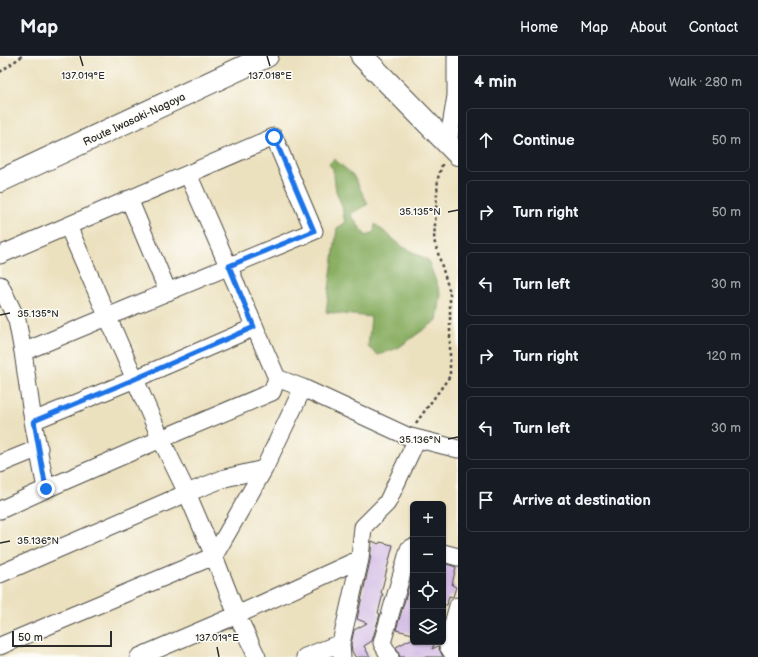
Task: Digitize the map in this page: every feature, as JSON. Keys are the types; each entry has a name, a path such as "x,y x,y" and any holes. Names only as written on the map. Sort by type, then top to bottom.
{"main road":[{"name":"Route Iwasaki-Nagoya","path":"0,181 267,56"},
{"path":"362,56 453,149"}],"street":[{"path":"453,149 456,96 456,56"},
{"path":"0,255 274,137 314,231 24,352"},
{"path":"0,510 272,392 277,378 188,174"},
{"path":"129,200 168,292"},
{"path":"68,226 161,439 187,493 214,556 236,615 257,657"},
{"path":"0,285 16,320 24,352 46,489"},
{"path":"34,421 254,327"},
{"path":"277,378 303,388 412,438 458,449"},
{"path":"0,646 214,556 264,469 303,388"},
{"path":"305,657 342,650 360,558 363,527 387,503 412,438"},
{"path":"0,464 39,448"},
{"path":"0,574 187,493 225,478 264,469"},
{"path":"390,657 382,643 410,548"},
{"path":"446,554 458,557"},
{"path":"139,657 236,615 360,558"},
{"path":"455,657 448,646 448,642 458,606"}],"path":[{"path":"0,72 22,56"},
{"path":"412,438 450,376 450,293 434,240 438,178 453,149"}],"green space":[{"path":"334,159 353,175 368,204 350,214 366,236 374,232 375,224 403,247 428,260 441,295 437,320 398,348 378,355 368,347 371,317 326,312 337,228 345,223 342,206 336,191 333,169 329,164"}],"building":[{"path":"372,541 379,544 380,542 393,545 381,593 383,594 378,613 380,614 372,641 364,646 370,657 355,657 351,644 354,630 367,623 357,619 370,561"},
{"path":"446,564 456,567 452,585 456,587 453,597 449,596 447,605"},
{"path":"410,583 410,633 396,630"},
{"path":"410,640 410,645 434,645 432,649 438,646 443,657 400,657 396,647"}],"route":[{"path":"46,489 34,421 254,327 229,266 314,231 274,137"}]}
